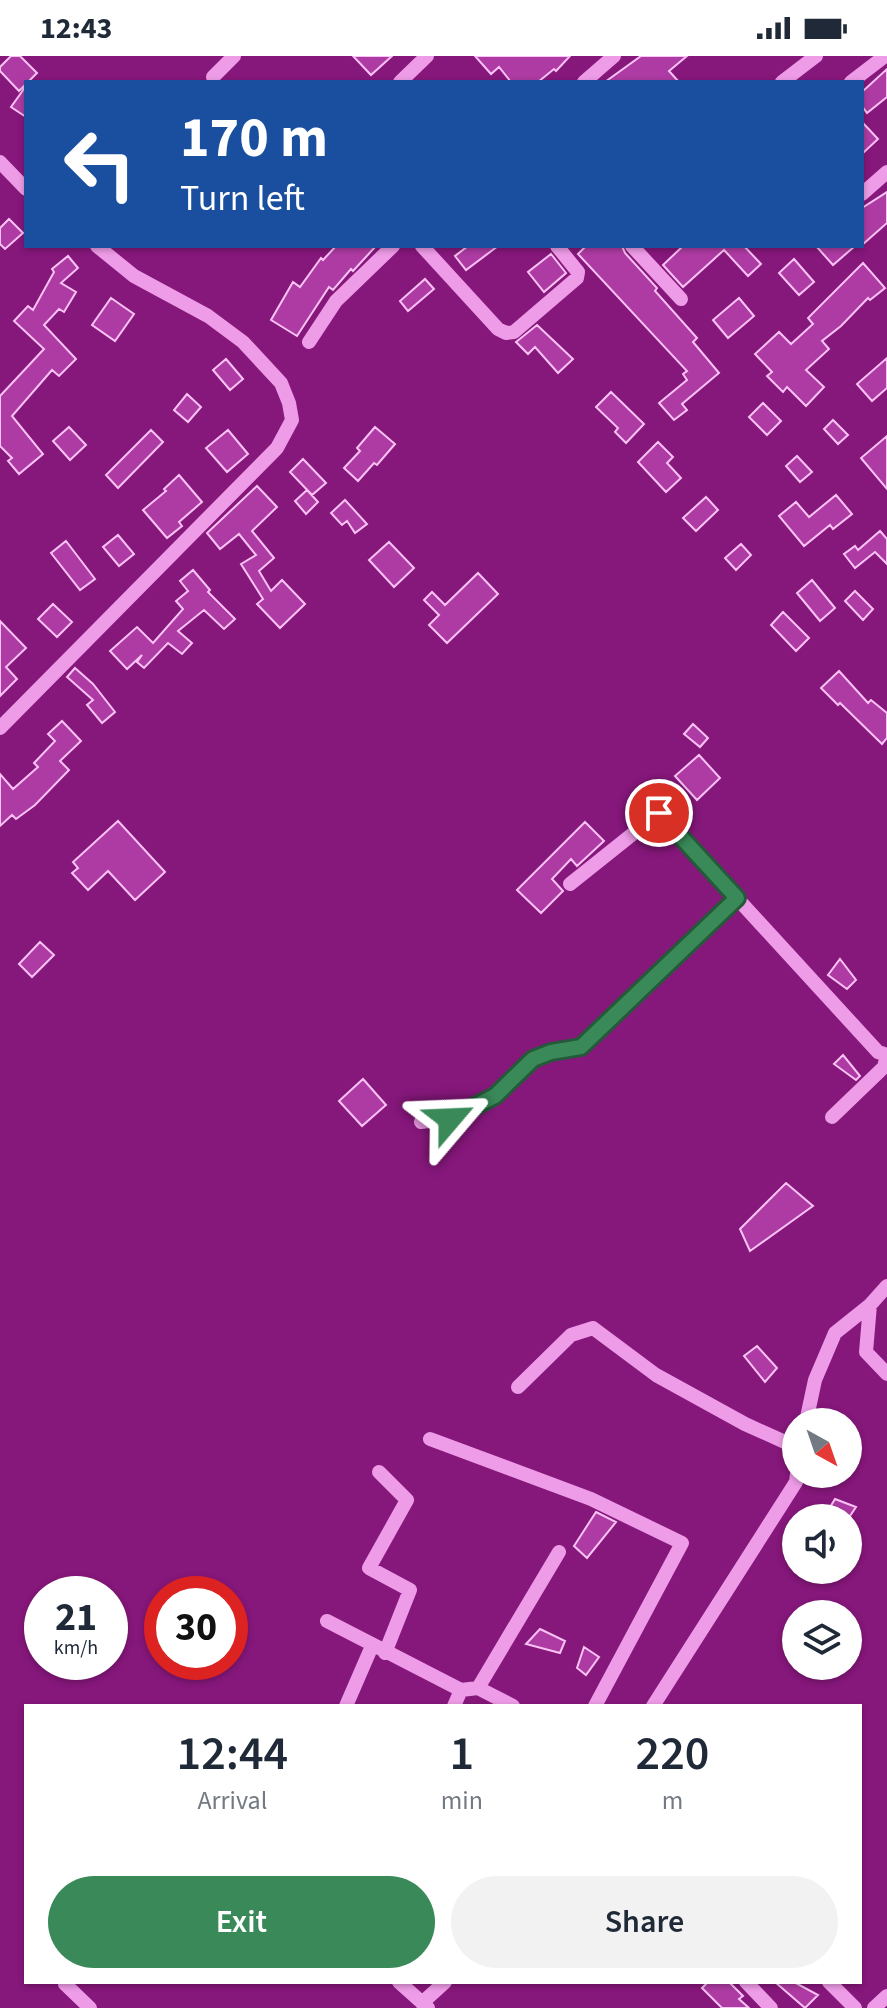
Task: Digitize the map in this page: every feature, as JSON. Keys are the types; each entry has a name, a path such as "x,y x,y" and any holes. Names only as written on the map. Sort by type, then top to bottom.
{"street":[{"path":"213,77 234,56"},
{"path":"402,80 427,56"},
{"path":"586,80 614,56"},
{"path":"785,80 816,56"},
{"path":"854,80 885,56"},
{"path":"0,162 24,187"},
{"path":"864,192 887,172"},
{"path":"0,728 277,448 292,420 281,383 243,342 208,316 134,276 99,248"},
{"path":"309,342 336,301 389,248"},
{"path":"424,248 498,329 506,333 514,332 577,278 578,272 559,248"},
{"path":"634,248 681,299"},
{"path":"570,884 659,813 878,1052 887,1055 884,1067 832,1117"},
{"path":"421,1122 450,1119 472,1110 495,1096 533,1059 551,1052 581,1047 737,898"},
{"path":"809,1408 815,1380 835,1333 870,1305 887,1286"},
{"path":"870,1305 866,1352 887,1374"},
{"path":"518,1387 571,1335 593,1328 656,1375 782,1441"},
{"path":"430,1439 591,1499 682,1543 596,1704"},
{"path":"347,1704 410,1590 369,1568 407,1500 379,1472"},
{"path":"654,1704 792,1488"},
{"path":"478,1688 559,1552"},
{"path":"327,1621 461,1690 478,1688 509,1704"},
{"path":"455,1704 461,1690"},
{"path":"65,1984 90,2008"},
{"path":"401,1984 425,2005 443,1984"},
{"path":"748,1984 771,2008"},
{"path":"831,1984 855,2008"},
{"path":"874,2008 887,1996"}],"building":[{"path":"11,56 20,56 37,73 30,80 24,80 24,86 19,91 0,71"},
{"path":"353,56 392,56 371,75"},
{"path":"475,56 570,56 556,71 554,69 540,80 509,80 499,67 491,74"},
{"path":"641,56 687,56 669,71 677,80 608,80"},
{"path":"887,69 887,97 867,113 864,109 864,90"},
{"path":"24,89 24,116 11,107"},
{"path":"864,124 878,139 864,152"},
{"path":"887,192 887,223 864,243 864,207"},
{"path":"9,219 23,233 5,249 0,244 0,228"},
{"path":"334,248 374,248 333,290 329,287 297,336 271,320 293,282 300,287 321,258 323,260"},
{"path":"465,248 495,248 466,270 455,256"},
{"path":"584,248 623,248 657,288 655,291 697,338 693,342 719,373 682,404 687,410 674,420 659,403 687,380 683,374 687,371 578,254"},
{"path":"681,248 746,248 761,264 748,276 724,250 683,287 663,265"},
{"path":"818,248 853,248 833,265"},
{"path":"551,254 566,273 544,292 528,272"},
{"path":"68,256 78,268 61,283 76,292 64,312 59,309 44,325 76,359 59,376 52,370 12,416 43,454 19,474 8,461 12,458 0,446 0,396 44,349 14,321 28,306 33,310 54,272 52,269"},
{"path":"794,259 814,282 799,295 779,273"},
{"path":"863,263 885,288 870,300 868,298 822,341 829,349 806,370 824,387 806,406 787,387 783,392 767,376 772,372 755,354 779,332 791,344 813,324 808,318"},
{"path":"425,279 434,289 408,311 400,301"},
{"path":"111,298 134,314 115,341 92,325"},
{"path":"739,298 754,316 728,338 713,320"},
{"path":"537,325 573,359 558,373 535,347 528,354 516,342"},
{"path":"887,358 887,388 872,401 857,384"},
{"path":"226,359 243,379 230,390 213,370"},
{"path":"611,392 644,424 626,443 615,432 618,428 596,407"},
{"path":"187,394 201,407 188,422 174,410"},
{"path":"763,403 781,421 767,435 749,417"},
{"path":"833,420 848,435 838,444 824,429"},
{"path":"69,427 86,445 70,460 53,441"},
{"path":"375,427 395,444 358,481 344,468 360,451 357,448"},
{"path":"151,430 163,442 118,488 106,475"},
{"path":"228,430 248,454 227,472 206,448"},
{"path":"887,436 887,489 861,458"},
{"path":"658,442 673,457 667,463 681,478 666,492 638,462"},
{"path":"797,456 812,472 800,482 786,466"},
{"path":"303,459 326,483 312,495 290,472"},
{"path":"179,475 202,502 179,522 182,526 167,538 143,510 166,491 164,489"},
{"path":"257,486 277,507 252,531 274,558 259,571 271,591 282,580 305,604 280,628 257,604 263,599 241,564 256,555 239,534 220,549 207,533"},
{"path":"307,490 318,502 306,514 295,501"},
{"path":"836,495 852,514 833,529 830,525 804,546 779,516 796,502 809,517"},
{"path":"706,497 718,510 696,531 683,518"},
{"path":"345,500 367,524 355,533 347,521 342,525 331,513"},
{"path":"880,531 887,539 887,564 875,552 855,568 844,554 855,546 858,550"},
{"path":"118,535 134,554 119,566 103,547"},
{"path":"66,541 95,579 80,590 51,553"},
{"path":"389,542 414,568 394,587 369,560"},
{"path":"741,544 751,555 736,570 725,558"},
{"path":"193,570 210,590 208,592 235,619 224,629 204,610 178,631 192,643 182,654 168,643 144,668 137,662 142,655 127,669 110,651 137,627 153,643 183,609 176,601 188,591 180,581"},
{"path":"478,573 498,594 447,643 429,625 439,615 424,600 432,592 445,605"},
{"path":"812,580 835,608 820,621 797,593"},
{"path":"855,591 873,609 863,620 845,601"},
{"path":"53,604 72,622 57,637 38,619"},
{"path":"783,612 809,638 796,651 771,625"},
{"path":"0,621 26,648 6,667 17,679 0,696"},
{"path":"75,668 93,684 115,712 102,723 87,705 93,700 67,677"},
{"path":"839,671 868,703 871,700 887,713 887,738 882,744 821,688"},
{"path":"62,721 81,741 60,761 69,770 35,805 16,819 12,815 0,826 0,774 13,789 38,767 34,763 55,741 48,734"},
{"path":"693,724 708,738 700,747 684,734"},
{"path":"699,755 720,778 697,800 675,776"},
{"path":"118,821 165,872 135,900 108,871 88,890 72,873 78,868 73,862"},
{"path":"585,822 604,841 577,866 571,859 552,879 563,891 541,913 517,890"},
{"path":"40,942 54,955 32,977 19,964"},
{"path":"840,959 856,980 847,989 828,975"},
{"path":"843,1055 860,1076 856,1080 834,1064"},
{"path":"363,1079 386,1105 362,1126 339,1101"},
{"path":"786,1183 813,1206 750,1251 740,1229"},
{"path":"757,1346 777,1368 765,1382 744,1356"},
{"path":"835,1499 848,1504 832,1504"},
{"path":"596,1512 616,1522 587,1558 574,1546"},
{"path":"540,1629 565,1641 560,1653 526,1644"},
{"path":"584,1647 599,1657 586,1675 577,1668"},
{"path":"706,1984 731,1984 743,1996 739,1999 749,2008 722,2008 702,1988"},
{"path":"777,1984 798,1984 818,1995 805,2008"}],"route":[{"path":"450,1119 495,1096 533,1059 551,1052 581,1047 737,898 659,813"}]}
